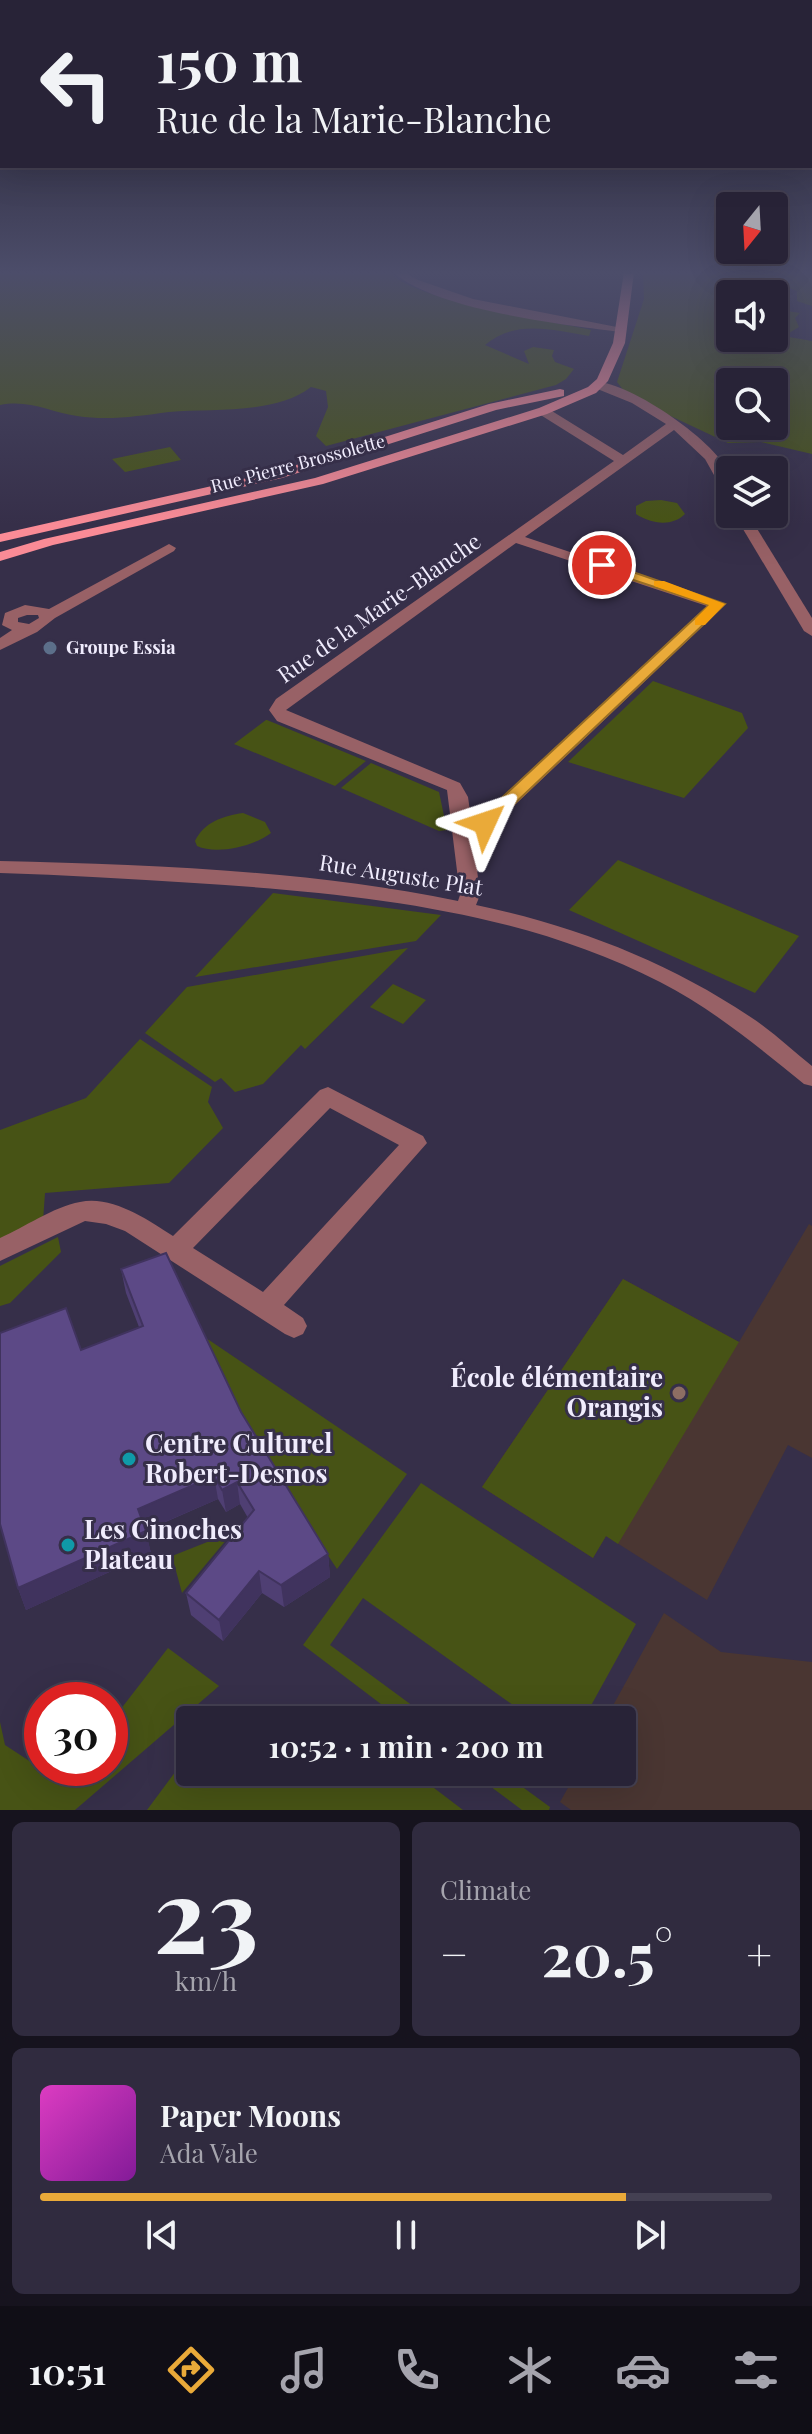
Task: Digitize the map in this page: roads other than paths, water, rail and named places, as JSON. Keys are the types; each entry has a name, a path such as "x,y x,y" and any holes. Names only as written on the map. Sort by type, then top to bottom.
{"main road":[{"path":"599,385 613,356"},
{"name":"Rue Pierre Brossolette","path":"0,557 76,536 310,483 543,411 599,385"},
{"name":"Rue Pierre Brossolette","path":"0,538 277,475 493,407 599,385"}],"street":[{"path":"599,385 674,424 707,452 716,465"},
{"path":"543,411 623,461"},
{"name":"Rue de la Marie-Blanche","path":"465,908 470,895 459,797 454,787 283,717 277,710 282,703 517,539 674,424"},
{"path":"749,528 812,631"},
{"path":"465,842 718,604 517,539"},
{"path":"0,645 25,629 42,625 48,616 169,548"},
{"path":"25,629 10,625 7,611 38,610 48,616"},
{"name":"Rue Auguste Plat","path":"0,867 294,884 465,908 545,927 627,957 670,978 766,1036 809,1071"},
{"path":"174,1251 328,1096 415,1143 265,1308"},
{"path":"0,1250 83,1211 108,1214 134,1224 294,1326"}],"place":[{"name":"Groupe Essia","path":"50,648"},
{"name":"École élémentaire Orangis","path":"679,1393"},
{"name":"Centre Culturel Robert-Desnos","path":"129,1459"},
{"name":"Les Cinoches Plateau","path":"68,1545"}]}
